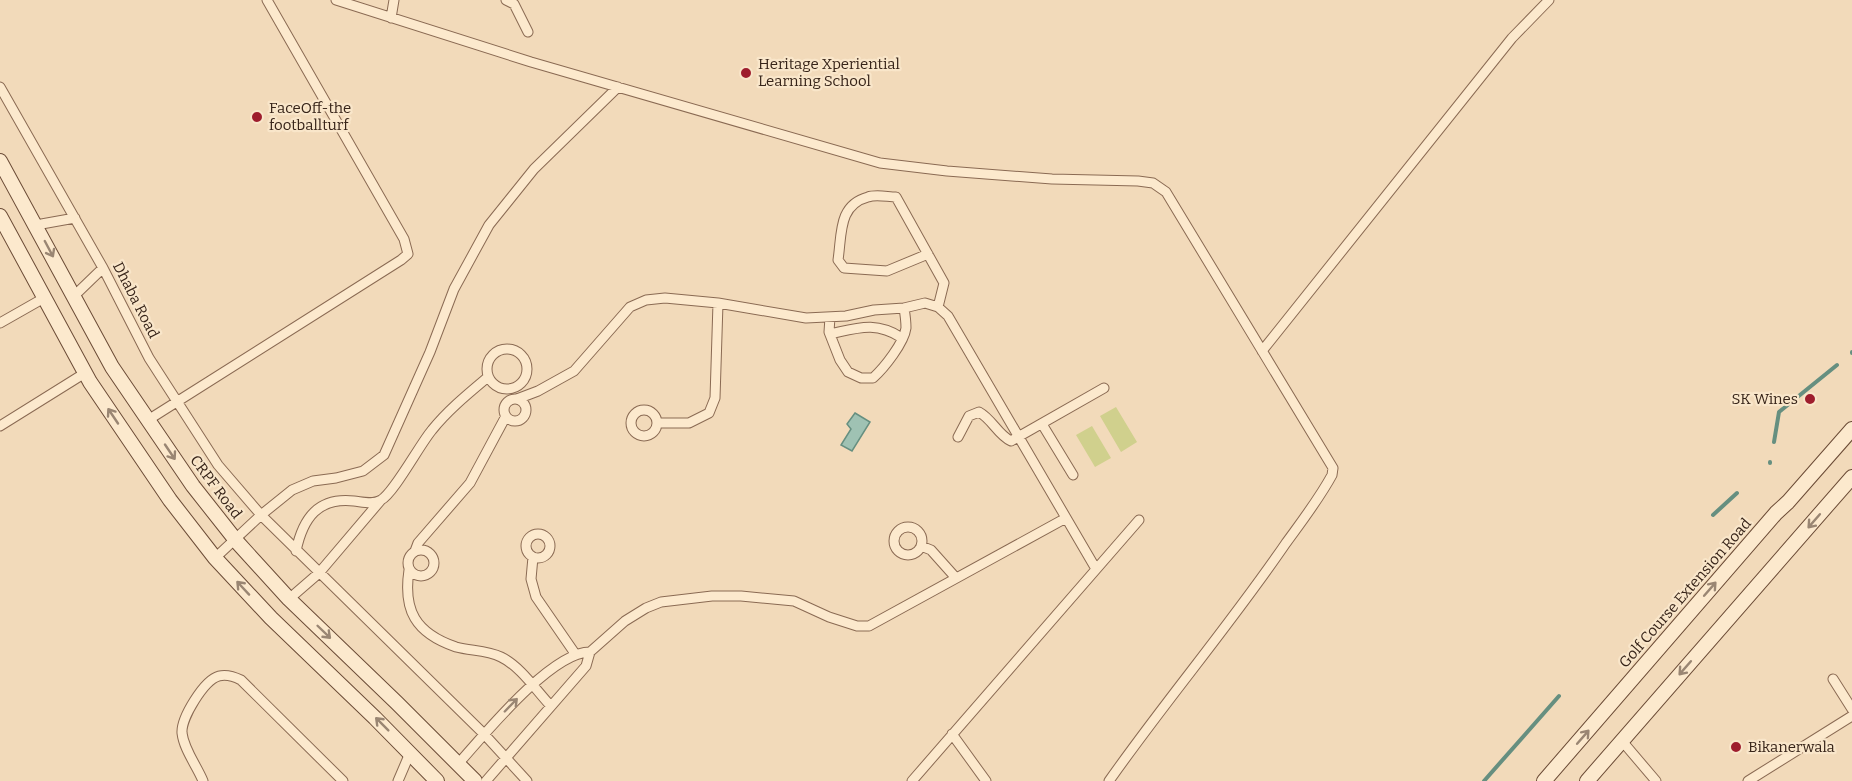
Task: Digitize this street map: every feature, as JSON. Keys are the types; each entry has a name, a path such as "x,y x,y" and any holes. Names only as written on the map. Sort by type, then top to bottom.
{"street":[{"path":"148,420 234,368 408,254 404,239 267,0"},
{"path":"336,0 618,87 880,163 1029,177 1153,183 1166,192 1333,468 1332,475 1260,582 1145,730 1109,781"},
{"path":"391,18 394,0"},
{"path":"506,0 514,4 528,32"},
{"path":"1262,351 1512,38 1549,0"},
{"name":"Dhaba Road","path":"0,87 103,268 149,358 218,465 296,551 484,734 526,781"},
{"path":"215,558 292,490 309,482 363,471 384,455 430,352 454,289 489,225 534,169 618,87"},
{"name":"CRPF Road","path":"0,161 112,367 193,486 289,599 474,781"},
{"path":"928,254 887,271 844,268 838,260 845,213 850,206 869,196 896,197 928,254 944,283 938,307"},
{"path":"0,216 85,373 170,500 215,558 282,629 410,753 430,778"},
{"path":"36,225 75,218"},
{"path":"74,296 103,268"},
{"path":"0,323 44,298"},
{"path":"517,399 525,405 525,416 515,422 506,416 504,410 507,403 517,399 538,391 574,371 637,303 665,298 718,303 806,318 904,308 925,303 938,307 948,316 1096,569"},
{"path":"658,423 689,423 709,413 715,398 718,303"},
{"path":"830,317 830,334 840,360 848,372 861,378 873,378 881,370 906,330 904,308"},
{"path":"830,334 866,327 881,327 902,338"},
{"path":"289,599 319,573 387,495 434,427 488,377 488,361 492,354 507,348 522,354 526,361 528,368 526,376 515,387 500,388 488,377"},
{"path":"0,426 85,373"},
{"path":"958,436 969,416 979,412 986,416 1005,438 1011,441 1104,388"},
{"path":"506,416 470,483 418,543 408,561 406,590 412,614 429,634 456,647 503,658 550,705"},
{"path":"1042,424 1072,475"},
{"name":"Golf Course Extension Road","path":"1544,781 1776,513 1851,432"},
{"path":"1587,781 1852,477"},
{"path":"296,551 298,541 310,517 324,504 333,501 366,503 381,500"},
{"path":"458,764 532,685 576,655 590,652 625,621 646,608 661,602 712,596 741,596 794,602 857,626 869,626 1066,518"},
{"path":"912,781 1139,520"},
{"path":"921,546 931,550 956,578"},
{"path":"409,570 416,575 424,576 432,572 434,567 435,563 431,554 423,550 415,551"},
{"path":"533,557 531,579 536,597 576,655"},
{"path":"282,629 300,609"},
{"path":"486,781 586,666 590,652"},
{"path":"202,781 187,748 182,729 191,706 206,685 212,679 224,675 242,680 343,781"},
{"path":"1833,679 1852,710"},
{"path":"1748,781 1852,716"},
{"path":"952,734 986,781"},
{"path":"1622,741 1656,781"},
{"path":"398,781 410,753"}],"green space":[{"path":"1116,407 1137,442 1121,452 1100,416"},
{"path":"1092,426 1111,458 1095,467 1076,435"}],"shaded area":[{"path":"855,413 870,422 852,451 841,445 851,429 847,424"}],"waterway":[{"path":"1774,442 1779,412 1837,365"},
{"path":"1713,515 1737,493"},
{"path":"1484,781 1559,696"}],"place":[{"name":"Heritage Xperiential Learning School","path":"746,73"},
{"name":"FaceOff-the footballturf","path":"257,117"},
{"name":"SK Wines","path":"1810,399"},
{"name":"Bikanerwala","path":"1736,747"}]}
